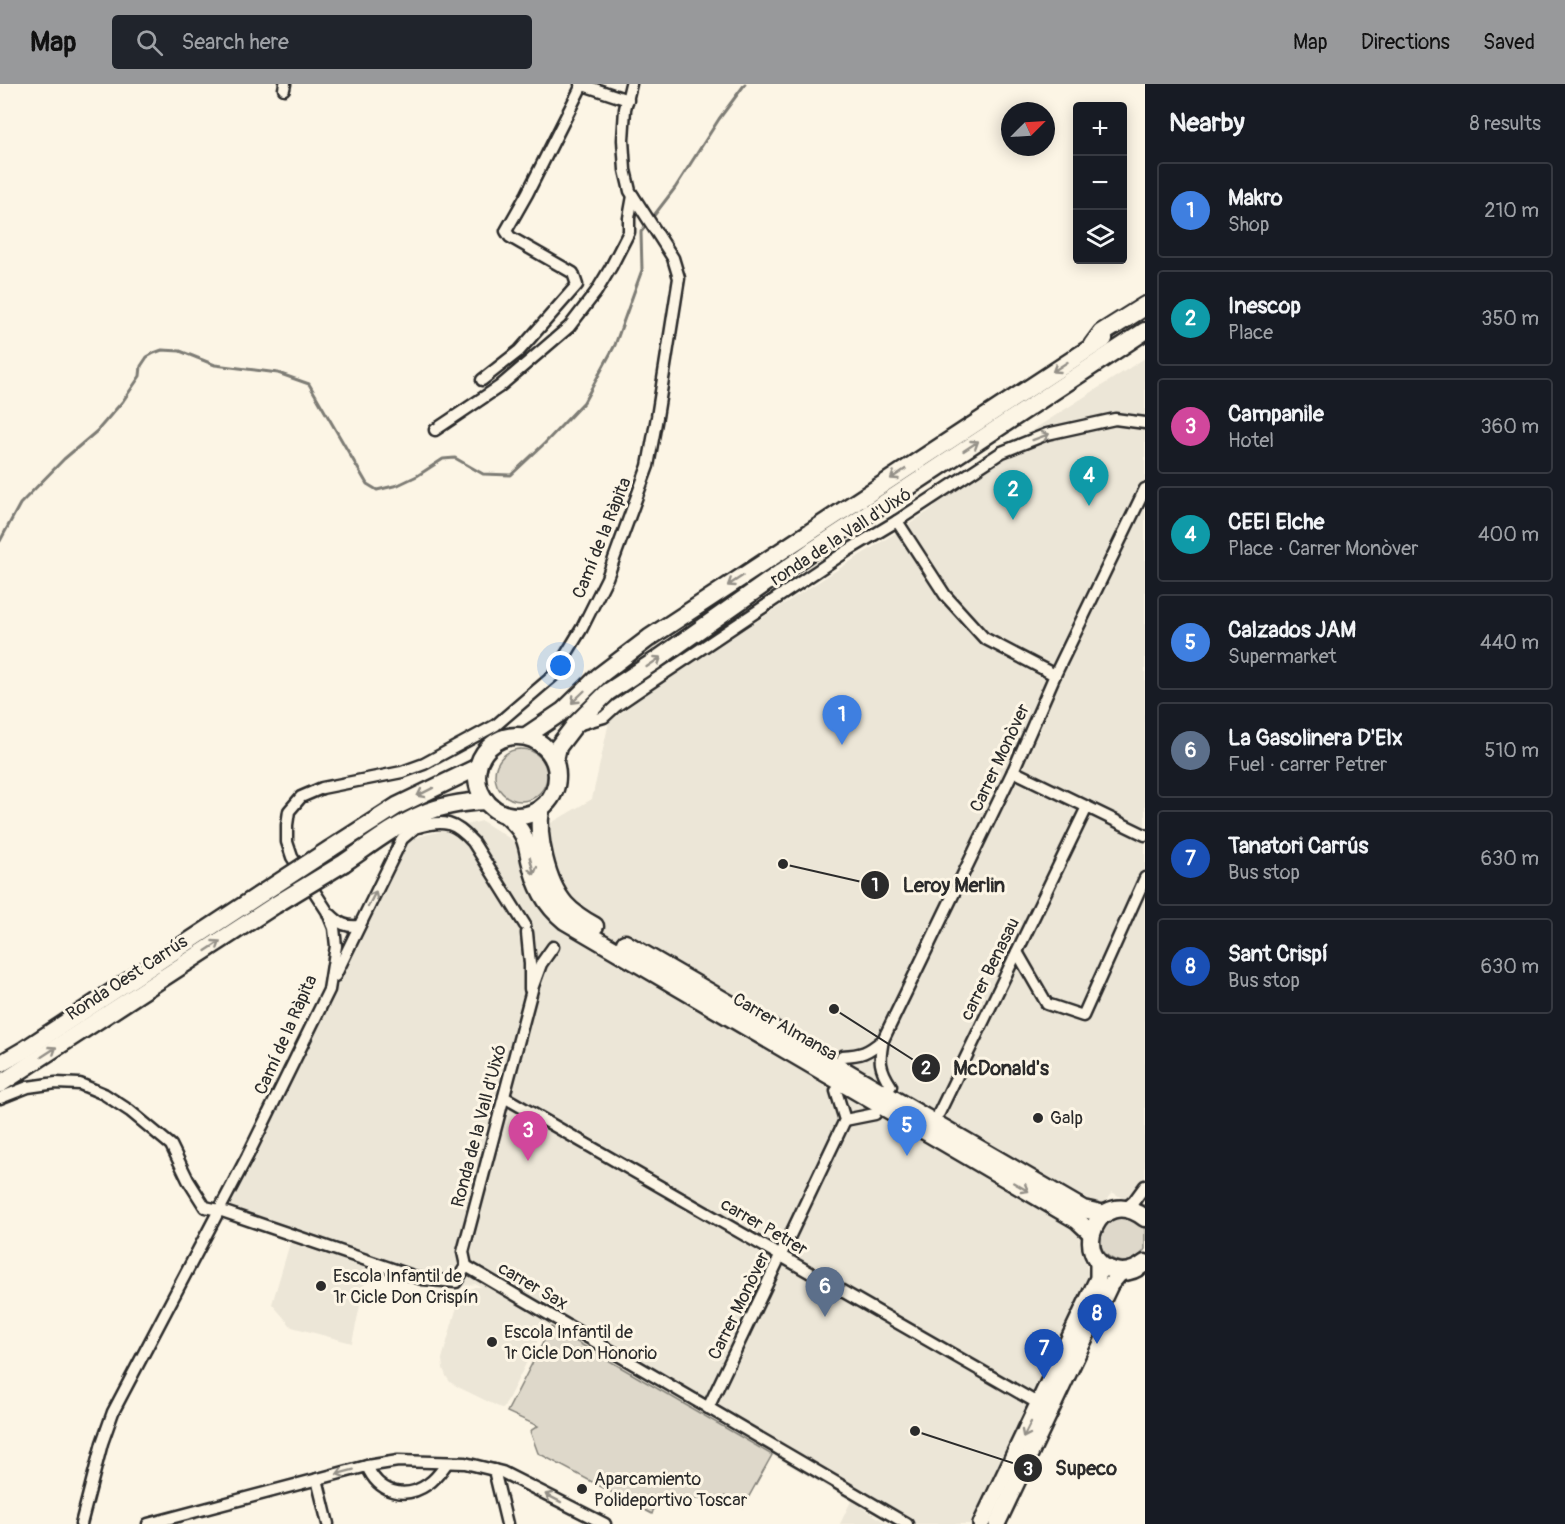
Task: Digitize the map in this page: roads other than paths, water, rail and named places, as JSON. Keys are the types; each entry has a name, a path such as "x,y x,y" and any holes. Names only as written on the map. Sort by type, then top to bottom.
{"highway":[{"path":"1094,345 1102,333 1145,306"}],"main road":[{"path":"526,736 563,711 599,676 649,638 1145,313"},
{"path":"555,760 558,747 574,726 608,692 909,485 1145,332"},
{"path":"514,735 526,736 538,741 548,749 555,760 558,782 555,792 541,809 524,816 506,815 495,810 479,791 478,767 482,755 490,745 501,738 514,735"},
{"name":"Ronda Oest Carrús","path":"0,1064 397,806 478,767"},
{"path":"419,825 454,805 486,801"},
{"name":"Ronda Oest Carrús","path":"0,1084 392,831 422,814 454,805"},
{"name":"Carrer Almansa","path":"541,809 539,820 541,845 549,873 560,897 574,912 1083,1209 1105,1214"},
{"name":"Carrer Almansa","path":"506,815 524,834 533,873 547,903 566,921 1077,1220 1091,1233"},
{"path":"574,912 591,910"},
{"path":"981,1524 1098,1278 1098,1261 1091,1246 1091,1233 1096,1222 1105,1214 1126,1208 1145,1218"},
{"path":"1098,1261 1108,1269 1121,1272 1130,1271 1144,1264"},
{"path":"997,1524 1110,1285 1121,1272"}],"street":[{"name":"Camí de la Ràpita","path":"81,1524 102,1443 113,1412 252,1146 329,990 336,946 334,928 327,911 292,857 287,842 290,811 301,797 322,788 402,772 424,764 496,725 553,676 582,628 607,578 648,466 679,278 672,258 633,196 626,170 623,140 625,109 631,84"},
{"path":"482,380 519,351 576,285 573,273 510,237 506,231 581,85 628,100"},
{"path":"435,430 499,387 569,327 596,292 629,232 633,196"},
{"name":"ronda de la Vall d'Uixó","path":"574,726 604,717 638,690 847,551 1002,452 1047,434 1115,419 1145,423"},
{"name":"Carrer Monòver","path":"891,1086 880,1065 882,1040 1013,771 1055,675 1145,489"},
{"path":"897,521 945,595 984,638 1055,675"},
{"path":"1013,771 1145,835"},
{"name":"carrer Benasau","path":"939,1113 1087,807"},
{"name":"Ronda de la Vall d'Uixó","path":"419,825 449,824 463,831 473,842 526,929 531,995"},
{"path":"329,990 402,839 419,825"},
{"path":"1017,952 1047,1004 1083,1016 1145,878"},
{"path":"327,911 347,927 359,926"},
{"name":"Ronda de la Vall d'Uixó","path":"466,1266 463,1252 531,995 541,964 553,947"},
{"path":"842,1056 858,1056 869,1052 882,1040"},
{"path":"0,1098 28,1087 56,1083 80,1084 104,1094 171,1146 188,1180 206,1207 422,1279 456,1282 466,1266"},
{"path":"836,1091 845,1120 875,1114"},
{"name":"carrer Petrer","path":"504,1097 1039,1404"},
{"name":"Carrer Monòver","path":"708,1408 845,1120"},
{"path":"1126,1208 1138,1197 1145,1186"},
{"name":"carrer Sax","path":"466,1266 906,1524"},
{"path":"148,1524 185,1519 367,1466 398,1461 426,1461 465,1463 502,1472 605,1524"},
{"path":"367,1466 371,1474 388,1490 409,1492 421,1489 430,1483 447,1463"},
{"path":"494,1470 507,1524"},
{"path":"316,1479 328,1524"}],"waterway":[{"path":"652,218 745,84"},
{"path":"0,541 20,504 64,459 97,431 123,401 140,376 141,366 147,357 162,350 180,351 215,365 278,373 309,384 367,484 377,490 398,485 443,459 455,458 483,474 511,475 584,402 615,345 642,270 641,232 648,223"}],"place":[{"name":"CEEI Elche","path":"1089,506"},
{"name":"Inescop","path":"1013,520"},
{"name":"Makro","path":"842,745"},
{"name":"Leroy Merlin","path":"783,864"},
{"name":"McDonald's","path":"834,1009"},
{"name":"Galp","path":"1038,1118"},
{"name":"Calzados JAM","path":"907,1156"},
{"name":"Campanile","path":"528,1161"},
{"name":"Escola Infantil de 1r Cicle Don Crispín","path":"321,1286"},
{"name":"La Gasolinera D'Elx","path":"825,1317"},
{"name":"Escola Infantil de 1r Cicle Don Honorio","path":"492,1342"},
{"name":"Sant Crispí","path":"1097,1344"},
{"name":"Tanatori Carrús","path":"1044,1379"},
{"name":"Supeco","path":"915,1431"},
{"name":"Aparcamiento Polideportivo Toscar","path":"582,1489"}]}
